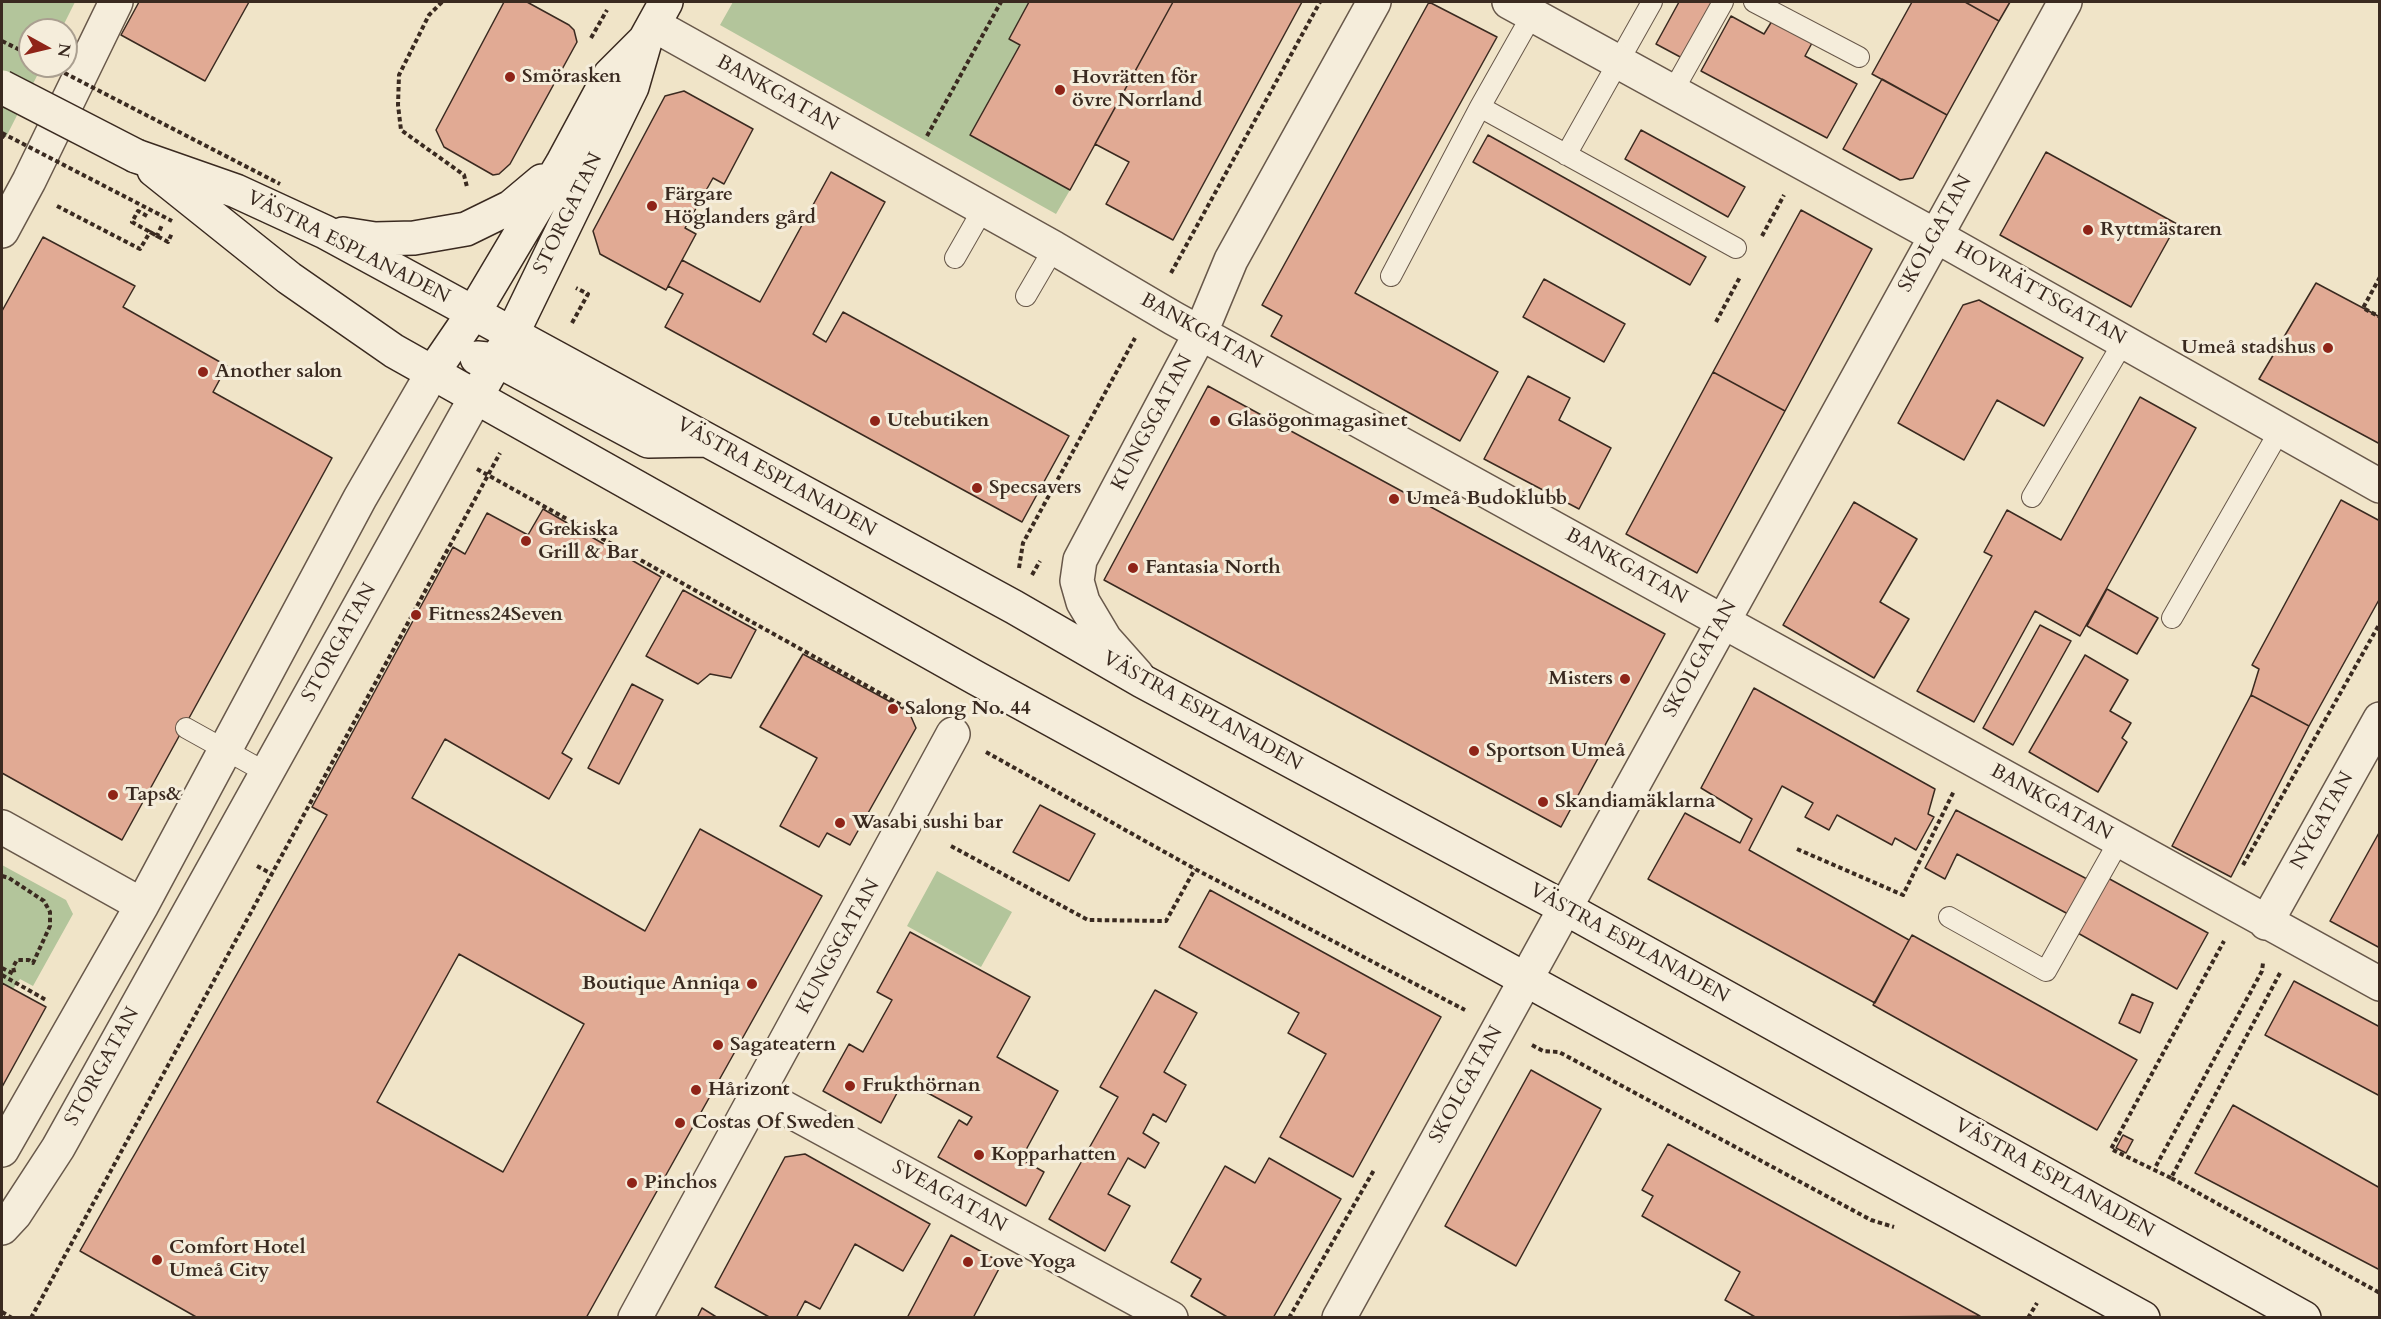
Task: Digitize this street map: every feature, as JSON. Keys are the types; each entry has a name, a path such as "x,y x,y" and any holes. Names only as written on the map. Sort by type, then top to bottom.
{"street":[{"path":"2,231 25,189 116,2"},
{"name":"KUNGSGATAN","path":"1142,681 1105,639 1083,602 1077,581 1080,560 1201,332 1231,260 1374,2"},
{"name":"SKOLGATAN","path":"1339,1317 2065,2"},
{"name":"HOVRÄTTSGATAN","path":"1521,8 1936,236 2379,486"},
{"name":"BANKGATAN","path":"655,22 1201,332 2379,984"},
{"name":"STORGATAN","path":"2,1149 141,905 360,498 433,372 474,312 562,164 610,75 655,22"},
{"name":"STORGATAN","path":"2,1228 15,1214 58,1148 505,346 632,87 655,22"},
{"path":"2,87 136,156"},
{"name":"VÄSTRA ESPLANADEN","path":"136,156 236,191 325,232 474,312 505,346 554,356 1014,608 1142,681 1565,908 2304,1317"},
{"name":"VÄSTRA ESPLANADEN","path":"136,156 289,278 394,351 477,395 976,678 2143,1317"},
{"name":"STORGATAN","path":"325,232 375,239 441,235 466,229 511,207 562,164"},
{"path":"433,372 449,362 505,346 648,441 706,440"},
{"name":"NYGATAN","path":"2266,923 2379,718"},
{"name":"KUNGSGATAN","path":"636,1317 953,734"},
{"path":"2,827 141,905"},
{"name":"SVEAGATAN","path":"759,1094 1171,1317"}],"lane":[{"path":"1566,155 1652,2"},
{"path":"1673,91 1723,2"},
{"path":"1754,2 1859,57"},
{"path":"1391,276 1480,107 1521,8"},
{"path":"1480,107 1736,248"},
{"path":"955,258 983,208"},
{"path":"1026,296 1054,248"},
{"path":"2032,496 2124,341"},
{"path":"2172,618 2280,430"},
{"path":"186,728 267,773"},
{"path":"1949,916 2046,971 2119,841"}],"path":[{"path":"442,2 429,15 399,75 398,105 402,130 464,175 471,197"},
{"path":"910,168 1001,2"},
{"path":"2,40 18,49"},
{"path":"74,78 280,184"},
{"path":"2,135 172,221"},
{"path":"25,189 140,249 150,232 157,236 160,231 163,225 138,211 132,222 152,233 162,238"},
{"path":"2379,277 2362,308 2379,317"},
{"path":"554,356 588,294"},
{"path":"31,1317 519,419"},
{"path":"489,475 1195,869 1543,1051 1559,1052 1871,1220 1900,1229"},
{"path":"2379,623 2210,924 2230,931 2111,1149 2171,1178 2379,1293"},
{"path":"1797,849 1903,895 1970,758"},
{"path":"951,846 1088,920 1166,921 1195,869"},
{"path":"2,876 9,878 44,901 50,912 50,926 33,963 29,960 17,960 13,967 15,975 2,968"},
{"path":"1460,1021 1495,962"},
{"path":"2171,1178 2286,963"},
{"path":"2157,1166 2262,971"},
{"path":"2,975 53,1004"},
{"path":"1289,1317 1378,1164"},
{"path":"2,1312 12,1317"}],"green space":[{"path":"2,2 75,2 67,18 18,18 18,78 36,78 6,137 2,134"},
{"path":"733,2 1029,2 1009,39 1020,45 971,135 1070,190 1056,214 720,25"},
{"path":"2,865 66,900 73,914 33,986 20,979 13,989 2,983"},
{"path":"937,871 1012,912 981,967 907,926"}],"building":[{"path":"139,2 249,2 205,81 121,35"},
{"name":"Smörasken","path":"504,2 527,2 569,25 574,30 577,42 510,164 499,174 493,175 444,147 436,130"},
{"name":"Hovrätten för övre Norrland","path":"1029,2 1173,2 1070,190 970,135 1020,45 1009,39"},
{"path":"1173,2 1302,2 1173,240 1106,204 1129,162 1095,144"},
{"path":"1429,2 1497,37 1355,293 1498,372 1460,441 1271,336 1282,316 1262,305"},
{"path":"1679,2 1715,2 1684,59 1656,44"},
{"path":"1912,2 1965,2 1999,21 1947,115 1872,74"},
{"path":"1965,2 2010,2 1999,21"},
{"path":"1731,16 1764,34 1772,21 1812,43 1805,56 1857,84 1827,138 1701,71"},
{"path":"1882,79 1947,115 1913,178 1900,180 1843,149"},
{"name":"Färgare Höglanders gård","path":"684,91 753,129 724,184 713,178 685,228 696,234 666,290 600,254 593,231 665,96"},
{"path":"1641,130 1745,187 1728,217 1625,159"},
{"path":"1488,135 1706,257 1690,285 1473,162"},
{"name":"Ryttmästaren","path":"2046,152 2177,224 2131,307 2000,235"},
{"path":"831,172 885,202 813,334 826,342 843,312 1069,436 1022,522 665,327 683,294 668,286 682,260 760,302"},
{"path":"1801,210 1872,249 1785,411 1713,372"},
{"path":"43,237 135,286 123,307 227,366 213,392 332,458 122,840 2,773 2,311"},
{"path":"1544,279 1625,324 1604,362 1523,317"},
{"name":"Umeå stadshus","path":"2316,283 2380,317 2380,444 2259,379"},
{"path":"1979,300 2083,358 2044,426 1997,400 1964,460 1898,423 1963,305"},
{"path":"1713,372 1785,411 1697,573 1626,534"},
{"path":"1528,376 1570,398 1559,420 1611,448 1579,509 1484,459"},
{"path":"1208,386 1665,634 1561,827 1104,580"},
{"path":"2140,397 2196,428 2080,636 2035,611 1974,722 1917,691 1992,556 1984,552 2007,510 2061,540"},
{"path":"2341,500 2380,521 2380,598 2309,726 2251,695 2259,669 2252,665"},
{"path":"1854,502 1917,539 1880,602 1909,619 1874,678 1783,625"},
{"path":"543,509 661,577 562,753 572,759 549,799 445,739 412,798 645,931 700,829 822,896 586,1318 198,1318 80,1251 327,815 312,807 453,547 465,554 487,513 528,535","holes":["459,954 584,1024 503,1172 377,1102"]},
{"path":"2107,589 2158,618 2137,654 2087,626"},
{"path":"683,590 756,630 731,678 710,674 698,684 646,656"},
{"path":"2040,625 2071,641 2013,745 1983,728"},
{"path":"803,654 909,712 916,728 850,845 827,833 819,847 780,826 817,758 760,727"},
{"path":"2085,655 2128,680 2110,711 2131,723 2122,738 2127,742 2098,792 2029,752"},
{"path":"632,684 663,700 619,784 588,768"},
{"path":"1754,688 1935,789 1928,814 1934,817 1916,850 1895,838 1892,845 1837,815 1829,830 1805,817 1813,803 1782,786 1749,850 1909,940 1875,1003 1648,879 1685,813 1740,843 1752,819 1701,788"},
{"path":"2251,695 2309,726 2231,877 2172,846"},
{"path":"1040,805 1095,834 1069,881 1013,852"},
{"path":"1956,810 2087,879 2068,914 1957,854 1945,879 1925,868"},
{"path":"2380,831 2380,948 2330,921"},
{"path":"2106,877 2208,933 2177,989 2076,932"},
{"path":"1210,890 1441,1017 1353,1177 1280,1137 1326,1054 1288,1033 1299,1013 1179,947"},
{"path":"910,932 1030,997 997,1057 1058,1091 1021,1159 1044,1172 1026,1206 938,1157 959,1120 967,1125 972,1117 904,1080 881,1123 823,1091 849,1044 863,1052 892,1000 877,992"},
{"path":"1912,935 2137,1060 2097,1130 1873,1005"},
{"path":"2294,981 2380,1027 2380,1096 2265,1035"},
{"path":"2,983 46,1007 2,1087"},
{"path":"1155,990 1197,1013 1164,1072 1186,1085 1166,1122 1153,1114 1143,1133 1159,1143 1145,1168 1128,1158 1108,1194 1130,1206 1105,1251 1049,1219 1118,1097 1100,1087"},
{"path":"2132,994 2153,1003 2140,1033 2119,1023"},
{"path":"1531,1070 1601,1109 1516,1266 1445,1226"},
{"path":"2233,1105 2380,1188 2380,1270 2195,1173"},
{"path":"2123,1135 2133,1140 2126,1153 2116,1148"},
{"path":"1668,1144 1980,1316 1757,1318 1725,1300 1740,1272 1642,1216 1653,1196 1642,1190"},
{"path":"805,1154 930,1224 903,1271 855,1244 820,1309 805,1301 796,1318 771,1318 715,1287 785,1157"},
{"path":"1269,1158 1341,1199 1273,1318 1229,1318 1191,1296 1201,1279 1171,1262 1225,1166 1255,1183"},
{"path":"951,1235 1002,1263 973,1318 907,1318"},
{"path":"702,1308 718,1318 697,1318"}],"place":[{"name":"Smörasken","path":"510,77"},
{"name":"Hovrätten för övre Norrland","path":"1060,90"},
{"name":"Färgare Höglanders gård","path":"652,206"},
{"name":"Ryttmästaren","path":"2088,230"},
{"name":"Umeå stadshus","path":"2328,348"},
{"name":"Another salon","path":"203,372"},
{"name":"Utebutiken","path":"875,421"},
{"name":"Glasögonmagasinet","path":"1215,421"},
{"name":"Specsavers","path":"977,488"},
{"name":"Umeå Budoklubb","path":"1394,499"},
{"name":"Grekiska Grill & Bar","path":"526,541"},
{"name":"Fantasia North","path":"1133,568"},
{"name":"Fitness24Seven","path":"416,615"},
{"name":"Misters","path":"1625,679"},
{"name":"Salong No. 44","path":"893,709"},
{"name":"Sportson Umeå","path":"1474,751"},
{"name":"Taps&","path":"113,795"},
{"name":"Skandiamäklarna","path":"1543,802"},
{"name":"Wasabi sushi bar","path":"840,823"},
{"name":"Boutique Anniqa","path":"752,984"},
{"name":"Sagateatern","path":"718,1045"},
{"name":"Frukthörnan","path":"850,1086"},
{"name":"Hårizont","path":"696,1090"},
{"name":"Costas Of Sweden","path":"680,1123"},
{"name":"Kopparhatten","path":"979,1155"},
{"name":"Pinchos","path":"632,1183"},
{"name":"Comfort Hotel Umeå City","path":"157,1260"},
{"name":"Love Yoga","path":"968,1262"}]}
